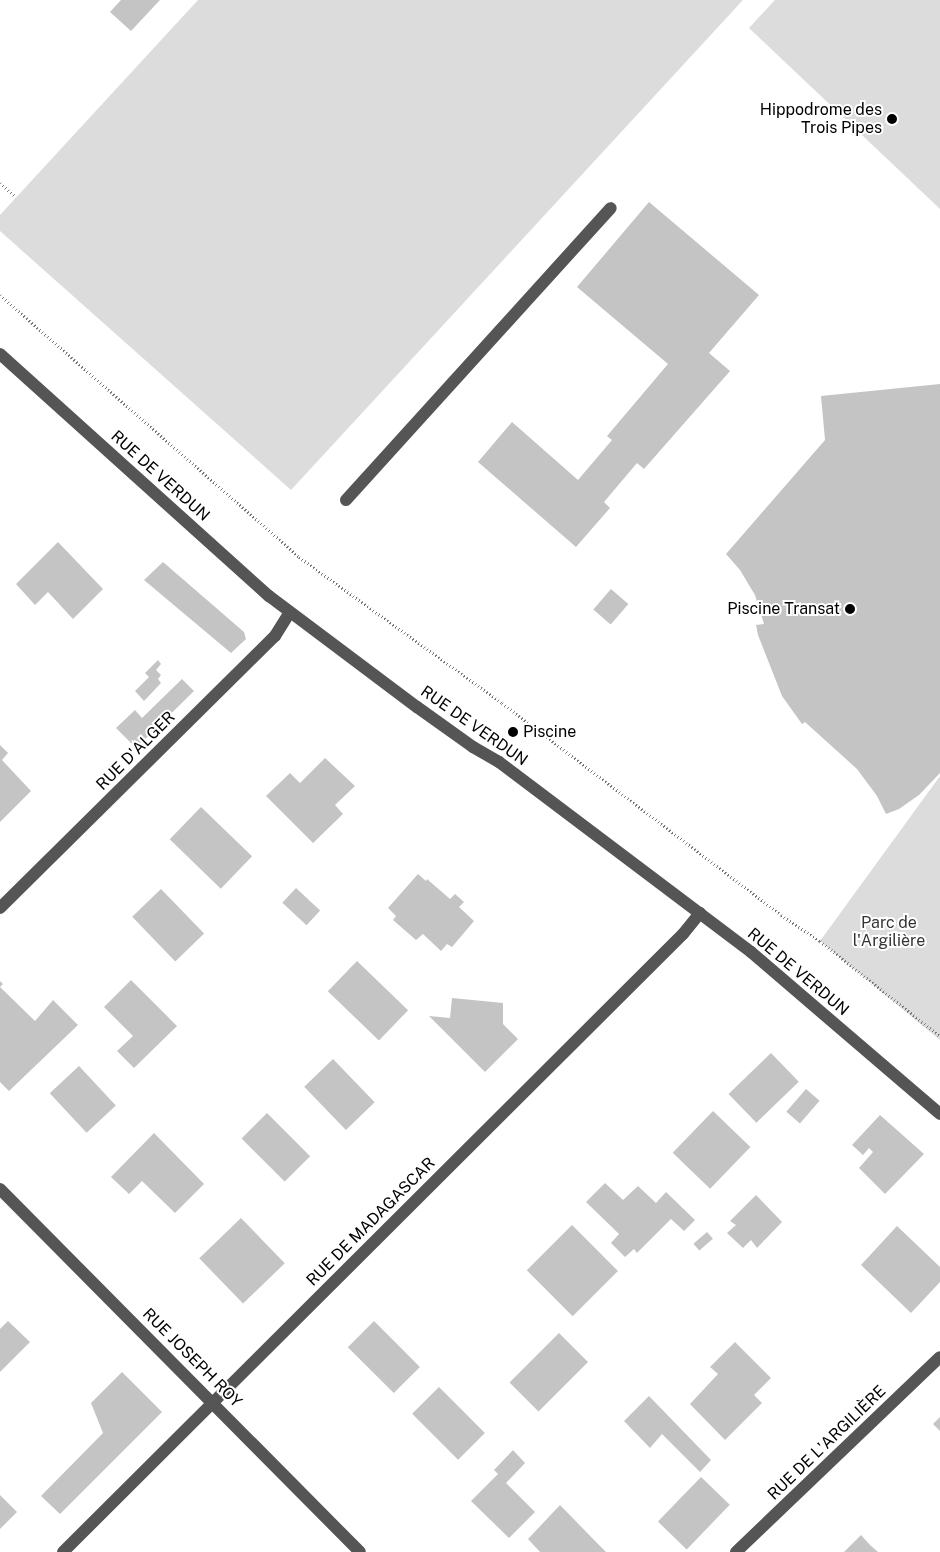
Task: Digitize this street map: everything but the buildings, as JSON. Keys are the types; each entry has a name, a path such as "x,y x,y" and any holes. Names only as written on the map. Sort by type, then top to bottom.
{"street":[{"path":"346,500 611,208"},
{"name":"RUE DE VERDUN","path":"0,354 290,612 441,724 499,762 751,952 940,1114"},
{"name":"RUE D'ALGER","path":"0,908 275,636 290,612"},
{"name":"RUE DE MADAGASCAR","path":"63,1552 683,934 700,913"},
{"name":"RUE JOSEPH ROY","path":"0,1189 360,1552"},
{"name":"RUE DE L'ARGILIÈRE","path":"736,1552 940,1357"}],"path":[{"path":"0,183 16,198"},
{"path":"0,295 299,557 510,709 781,915 820,941 940,1036"}],"green space":[{"path":"198,0 743,0 291,490 0,231 0,215"},
{"name":"Hippodrome des Trois Pipes","path":"775,0 940,0 940,209 749,28"},
{"name":"Parc de l'Argilière","path":"940,776 940,1040 820,941"}],"place":[{"name":"Hippodrome des Trois Pipes","path":"892,119"},
{"name":"Piscine Transat","path":"850,609"},
{"name":"Piscine","path":"513,732"}]}
